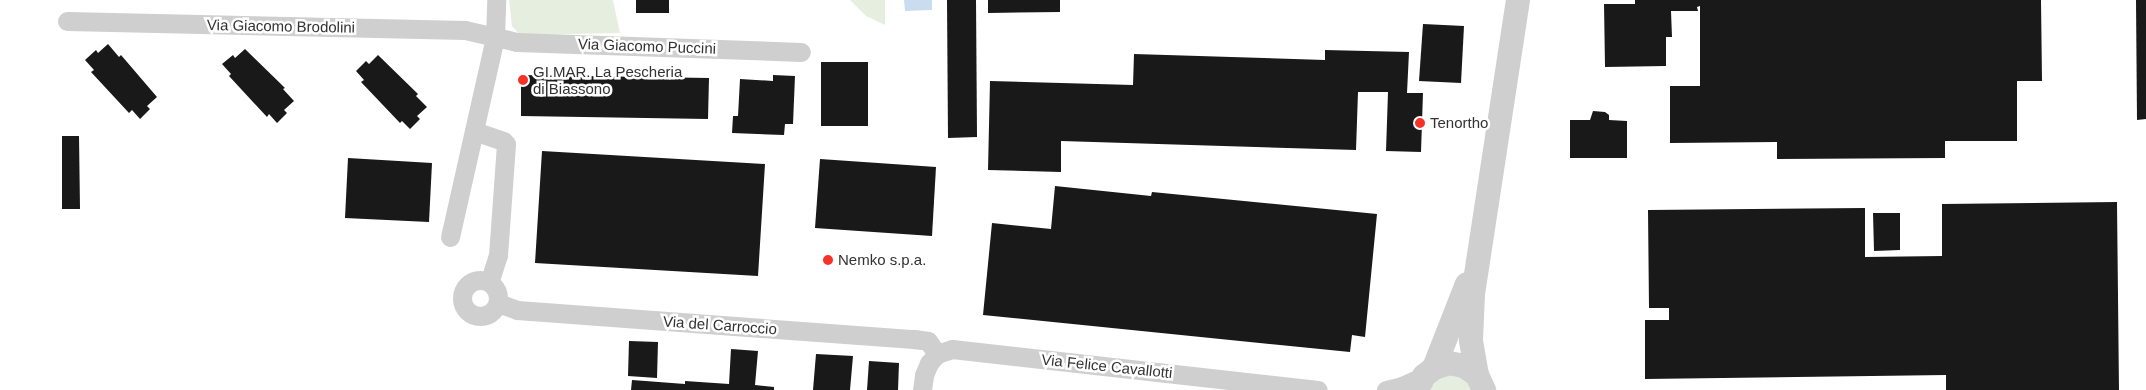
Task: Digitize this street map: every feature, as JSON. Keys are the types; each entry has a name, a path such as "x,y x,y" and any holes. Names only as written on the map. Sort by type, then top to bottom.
{"street":[{"path":"450,237 495,37 496,0"},
{"path":"1485,385 1471,340 1473,294 1518,0"},
{"name":"Via Giacomo Brodolini","path":"67,21 465,30 495,37"},
{"name":"Via Giacomo Puccini","path":"495,37 517,42 801,52"},
{"path":"474,132 502,140 506,144 498,255 489,282"},
{"path":"1425,378 1478,254"},
{"path":"478,279 489,282 497,291 498,303 490,313 479,316 468,312 462,302 463,290 472,281 478,279"},
{"name":"Via del Carroccio","path":"498,303 517,310 914,339 928,341 937,354"},
{"name":"Via Felice Cavallotti","path":"937,354 952,348 1318,390"},
{"path":"922,390 927,369 937,354"},
{"path":"1386,390 1425,378 1449,363 1464,366 1485,385"}],"green space":[{"path":"509,0 613,0 620,33 520,35 512,26"},
{"path":"850,0 885,0 885,25 866,16"},
{"path":"1449,374 1463,376 1476,390 1429,390 1439,378"}],"water":[{"path":"904,0 932,0 932,10 905,11"}],"building":[{"path":"636,0 669,0 669,13 636,13"},
{"path":"947,0 976,0 977,137 948,138"},
{"path":"988,0 1060,0 1060,12 988,13"},
{"path":"1635,0 2041,0 2042,81 2017,81 2017,141 1945,141 1945,158 1777,159 1777,142 1670,143 1670,86 1700,86 1700,6 1697,7 1698,11 1671,11 1672,37 1666,37 1666,66 1605,67 1604,4 1635,4"},
{"path":"2136,0 2146,0 2146,119 2137,120"},
{"path":"1423,24 1464,26 1461,83 1419,81"},
{"path":"108,44 119,57 121,55 157,97 147,106 150,109 140,119 132,110 129,113 91,72 94,70 85,60 96,50 98,53"},
{"path":"245,49 285,88 283,89 294,101 284,110 287,113 277,123 269,114 267,117 229,76 231,74 222,64 233,55 235,58"},
{"path":"1325,50 1409,52 1407,93 1423,93 1421,152 1386,151 1388,92 1358,92 1356,150 1061,141 1061,172 988,170 990,81 1133,85 1134,54 1325,60"},
{"path":"378,55 418,94 416,96 427,107 417,116 420,119 410,129 402,121 400,123 361,82 364,80 356,71 366,61 369,64"},
{"path":"821,62 868,62 868,126 821,126"},
{"path":"521,75 709,78 708,119 521,116"},
{"path":"773,75 795,76 793,124 785,124 784,135 732,133 733,116 738,116 740,79 773,81"},
{"path":"1593,111 1605,112 1609,115 1609,120 1627,121 1627,158 1570,158 1570,120 1590,120"},
{"path":"62,136 79,136 80,209 62,209"},
{"path":"542,151 765,164 758,276 535,263"},
{"path":"348,158 432,163 429,222 345,218"},
{"path":"820,159 936,167 932,236 815,228"},
{"path":"1055,186 1151,196 1152,192 1377,214 1365,337 1352,335 1350,352 983,315 992,223 1051,229"},
{"path":"2117,202 2119,390 1946,390 1946,375 1645,379 1645,320 1669,320 1669,308 1649,308 1648,210 1865,208 1865,257 1942,256 1942,204"},
{"path":"1873,213 1900,213 1900,250 1874,251"},
{"path":"629,341 658,342 657,378 628,376"},
{"path":"731,349 758,351 755,385 774,387 774,390 631,390 632,380 685,384 685,381 729,384"},
{"path":"816,354 853,356 850,390 813,390"},
{"path":"869,361 899,363 898,390 867,390"}],"place":[{"name":"GI.MAR. La Pescheria di Biassono","path":"523,80"},
{"name":"Tenortho","path":"1420,123"},
{"name":"Nemko s.p.a.","path":"828,260"}]}
